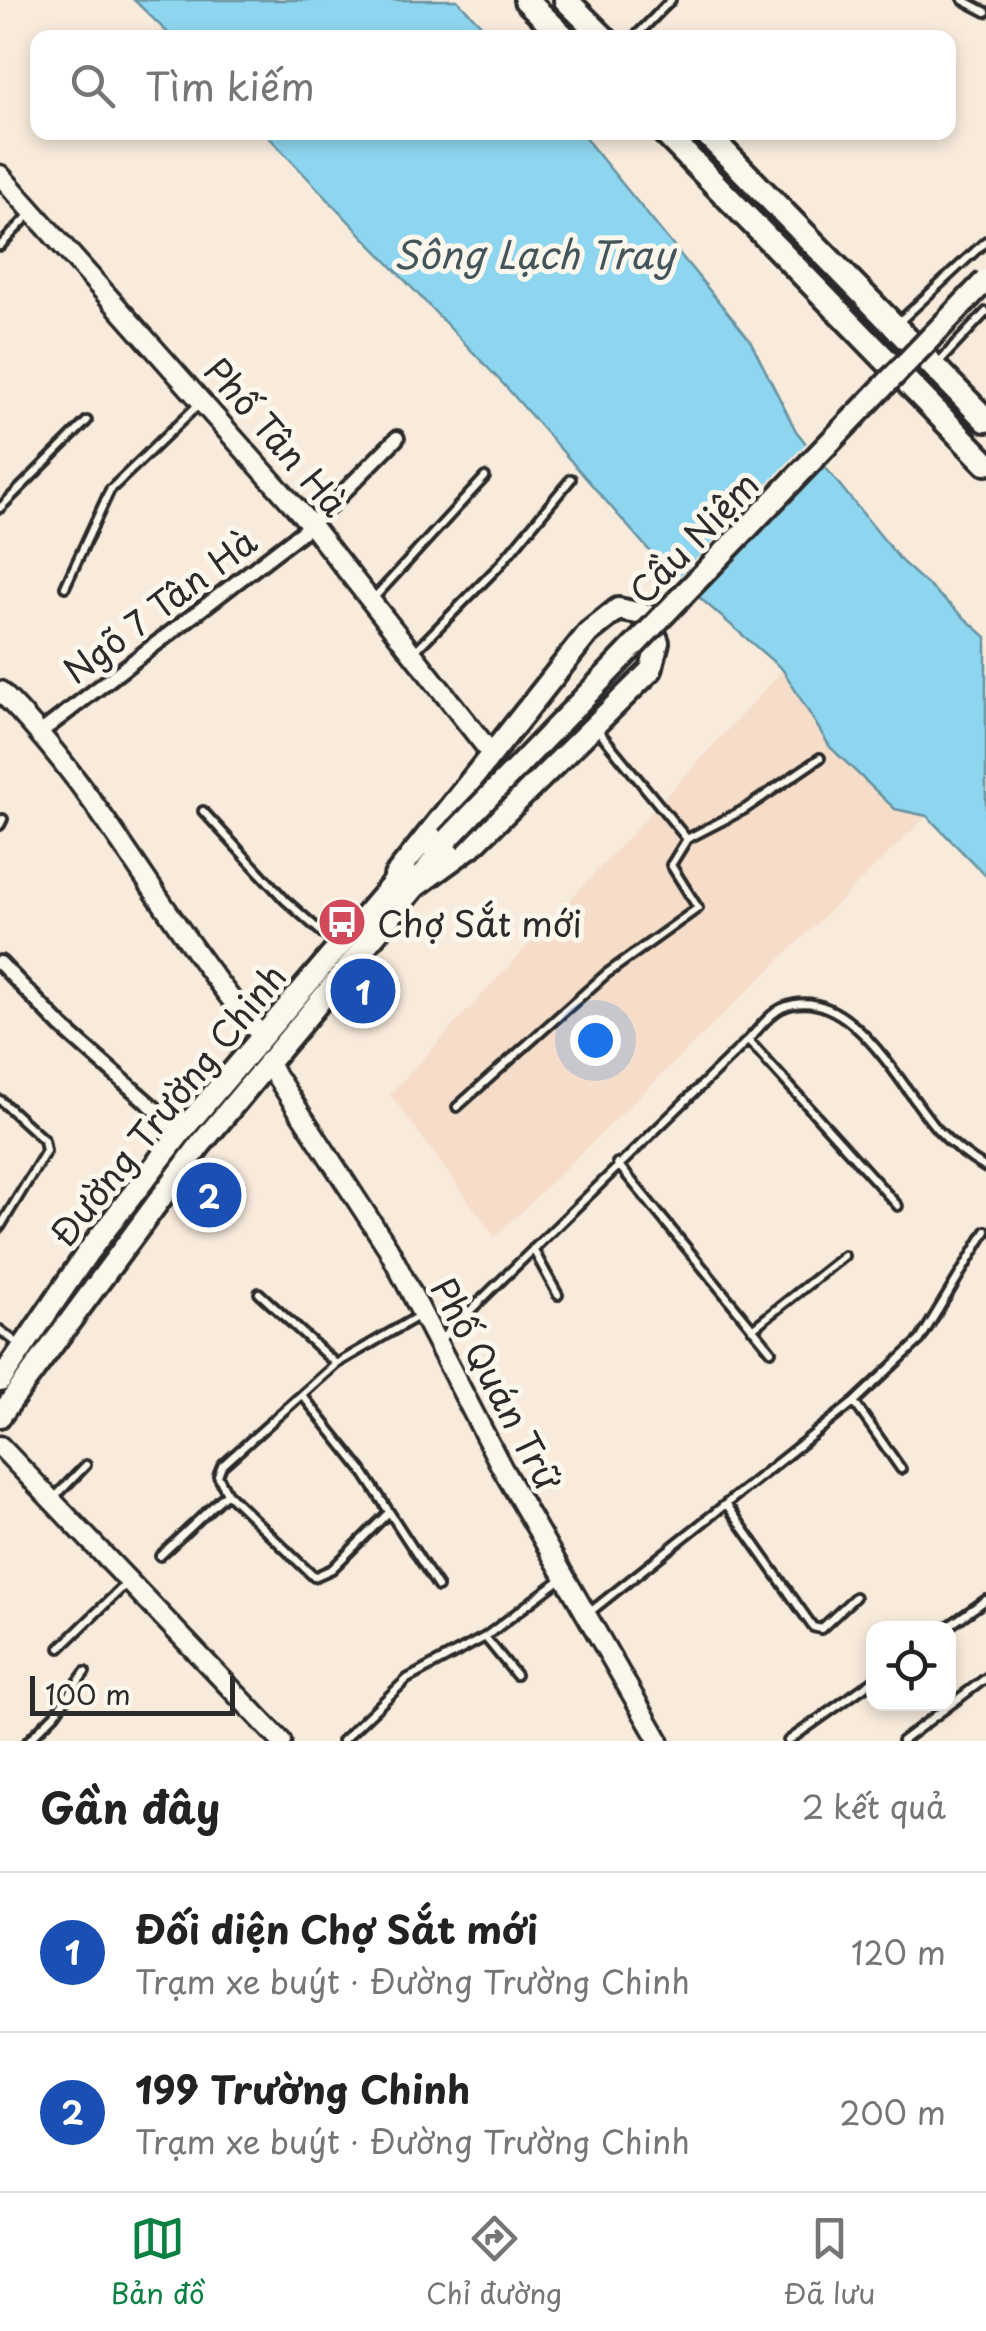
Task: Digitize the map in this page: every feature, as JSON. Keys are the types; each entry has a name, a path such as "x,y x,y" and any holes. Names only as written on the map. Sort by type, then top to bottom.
{"highway":[{"path":"526,0 556,30"},
{"path":"566,0 596,30"},
{"path":"672,140 986,464"},
{"path":"712,140 986,420"}],"main road":[{"name":"Cầu Niệm","path":"448,839 986,280"},
{"name":"Đường Trường Chinh","path":"0,1381 88,1252 181,1132 395,876 490,752 604,616 618,609 639,610 655,628 656,662 473,845 415,887"},
{"name":"Đường Trường Chinh","path":"395,876 448,839"},
{"name":"Đường Trường Chinh","path":"0,1416 268,1062 415,887 448,839"}],"street":[{"name":"Phố Tân Hà","path":"0,175 312,525 490,752"},
{"name":"Ngõ 7 Tân Hà","path":"41,732 146,656 312,525 397,438"},
{"path":"0,691 41,732 210,978 261,1035"},
{"path":"0,963 62,1027 181,1132"},
{"name":"Phố Quán Trữ","path":"268,1062 388,1248 564,1576 659,1741"},
{"path":"0,1446 281,1741"}],"lane":[{"path":"642,30 671,0"},
{"path":"963,0 986,12"},
{"path":"0,246 32,211"},
{"path":"895,326 986,240"},
{"path":"935,366 986,312"},
{"path":"65,587 110,490 203,400"},
{"path":"0,508 87,421"},
{"path":"372,600 486,477"},
{"path":"412,654 479,588 571,479"},
{"path":"592,724 687,839"},
{"path":"457,1107 606,974 698,908 670,864 687,839 744,809 820,758"},
{"path":"203,812 285,900 336,945"},
{"path":"437,1343 775,1012 797,1004 830,1011 854,1022 938,1130 986,1168"},
{"path":"748,1040 898,1206"},
{"path":"0,1100 44,1140 46,1151 0,1227"},
{"path":"616,1164 771,1352"},
{"path":"586,1616 854,1402 920,1340 986,1230"},
{"path":"533,1249 558,1295"},
{"path":"752,1329 844,1256"},
{"path":"259,1293 336,1364"},
{"path":"389,1512 332,1569 314,1577 227,1494 218,1476 222,1466 336,1364 423,1313"},
{"path":"0,1330 22,1347"},
{"path":"303,1396 362,1470 438,1586"},
{"path":"854,1402 901,1469"},
{"path":"52,1500 86,1465"},
{"path":"160,1556 227,1494"},
{"path":"727,1506 813,1627 821,1628 855,1597"},
{"path":"342,1741 408,1680 485,1637 564,1576"},
{"path":"60,1648 129,1581"},
{"path":"956,1621 986,1600"},
{"path":"485,1637 516,1675"},
{"path":"28,1741 55,1714 85,1672"},
{"path":"902,1741 986,1678"},
{"path":"788,1741 866,1686"}],"shaded area":[{"path":"783,670 830,747 894,809 927,816 495,1237 390,1094"}],"water":[{"path":"134,0 457,0 486,30 165,30"},
{"name":"Sông Lạch Tray","path":"272,140 587,140 750,340 796,431 902,562 986,637 986,876 927,816 895,809 830,747 783,670 662,565 507,388"}],"pier":[{"path":"810,439 828,462 694,599 674,582"}],"place":[{"name":"Chợ Sắt mới","path":"342,922"},
{"name":"Đối diện Chợ Sắt mới","path":"363,991"},
{"name":"199 Trường Chinh","path":"209,1195"}]}
